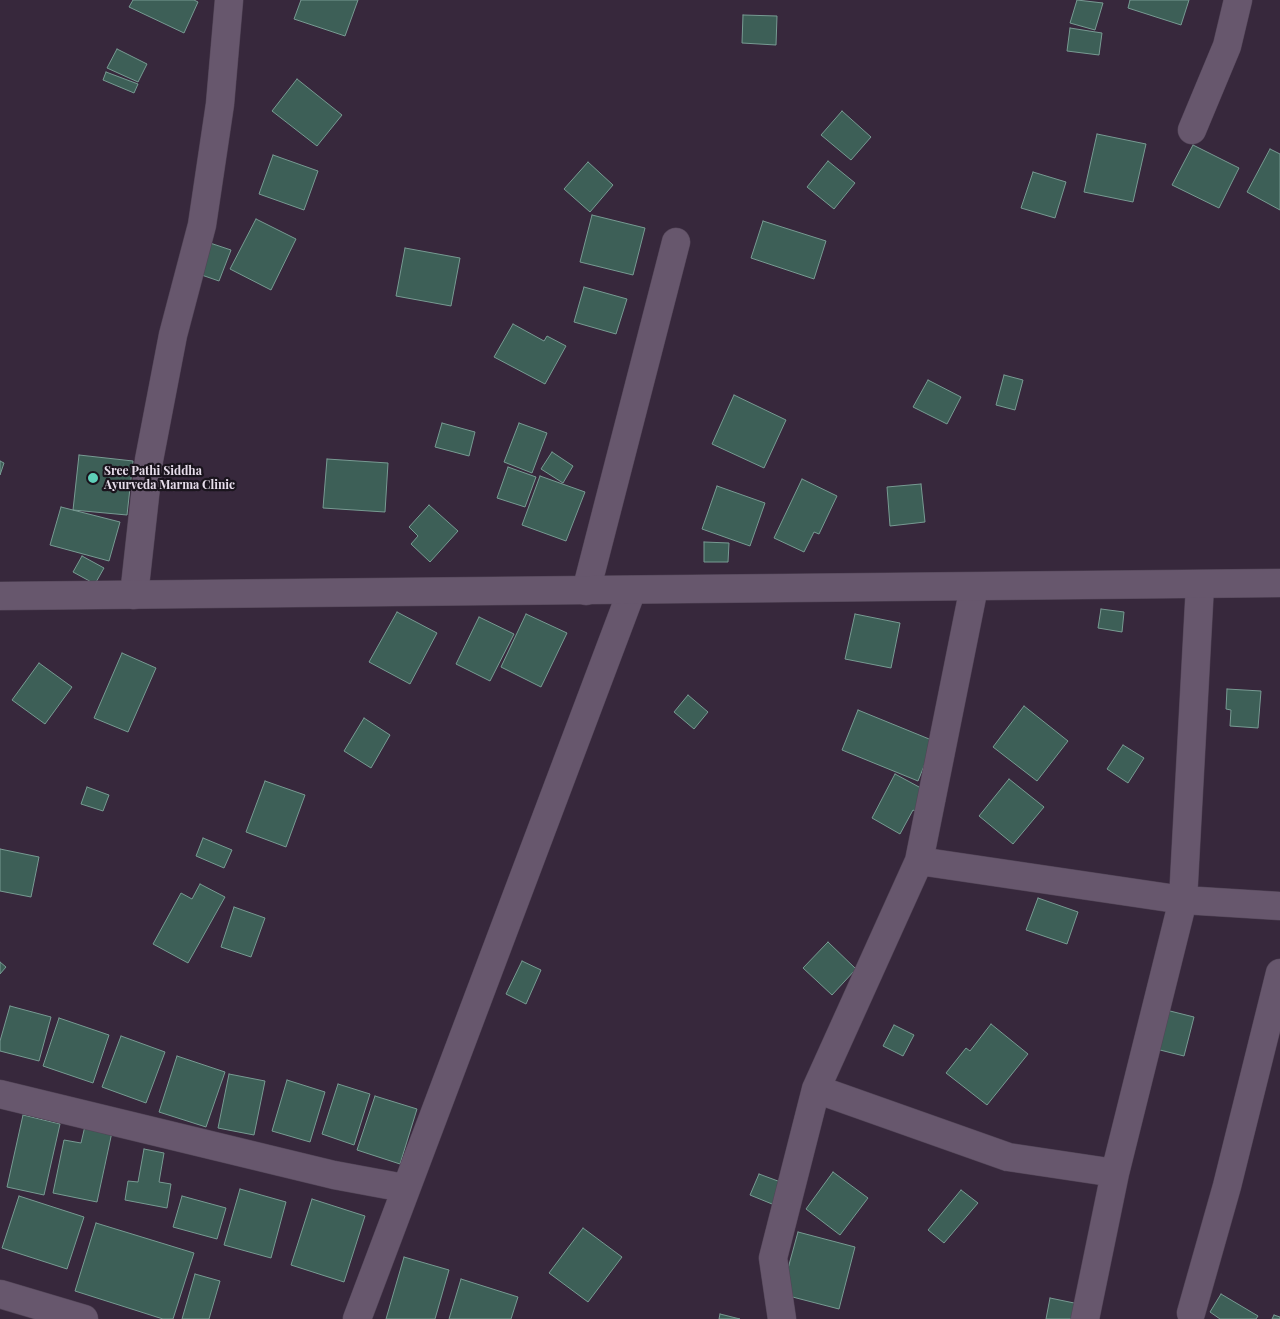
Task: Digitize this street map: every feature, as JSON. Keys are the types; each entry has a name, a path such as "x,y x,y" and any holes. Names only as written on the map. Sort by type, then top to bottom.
{"street":[{"path":"134,595 149,460 173,336 202,225 220,104 229,0"},
{"path":"1192,130 1227,46 1238,0"},
{"path":"586,591 676,242"},
{"path":"0,596 974,588 1280,583"},
{"path":"1085,1319 1115,1173 1183,900 1200,585"},
{"path":"782,1319 773,1258 816,1089 919,861 974,588"},
{"path":"357,1319 404,1188 632,590"},
{"path":"919,861 1183,900 1280,906"},
{"path":"1191,1313 1227,1186 1280,973"},
{"path":"816,1089 965,1144 1008,1157 1115,1173"},
{"path":"0,1094 148,1131 246,1152 334,1175 404,1188"},
{"path":"0,1294 84,1319"}],"building":[{"path":"133,0 194,0 198,2 184,33 129,7"},
{"path":"301,0 358,0 345,36 294,19"},
{"path":"1077,0 1103,3 1095,30 1070,23"},
{"path":"1130,0 1189,0 1181,25 1128,8"},
{"path":"743,15 777,16 776,45 742,43"},
{"path":"1070,28 1102,33 1099,55 1067,51"},
{"path":"117,49 147,64 138,82 107,68"},
{"path":"106,72 138,84 134,93 103,80"},
{"path":"297,79 342,115 317,146 272,111"},
{"path":"842,111 871,137 851,160 821,135"},
{"path":"1097,134 1146,144 1133,202 1084,192"},
{"path":"1193,145 1239,168 1219,208 1172,185"},
{"path":"1270,149 1280,154 1280,210 1247,192"},
{"path":"273,155 318,171 304,210 259,194"},
{"path":"828,161 855,183 834,209 807,187"},
{"path":"588,162 613,185 590,212 564,189"},
{"path":"1033,172 1066,182 1055,218 1021,208"},
{"path":"592,215 645,228 633,275 580,262"},
{"path":"256,219 296,239 271,290 230,269"},
{"path":"763,221 826,241 814,279 751,258"},
{"path":"201,240 231,250 219,281 190,271"},
{"path":"405,248 460,258 451,306 396,296"},
{"path":"584,287 627,299 616,334 574,322"},
{"path":"513,324 544,341 547,336 566,346 545,384 494,357"},
{"path":"1004,375 1023,380 1015,410 996,405"},
{"path":"928,380 961,397 947,424 913,407"},
{"path":"734,395 786,420 764,468 712,444"},
{"path":"442,423 475,432 469,456 435,447"},
{"path":"519,423 547,433 532,473 504,462"},
{"path":"552,452 573,466 563,483 541,469"},
{"path":"79,455 133,461 127,515 73,510"},
{"path":"327,459 388,463 385,512 323,508"},
{"path":"0,461 4,463 0,475"},
{"path":"508,467 536,477 525,507 497,498"},
{"path":"540,476 585,492 566,541 522,525"},
{"path":"802,479 837,496 819,534 814,532 804,552 774,538"},
{"path":"921,484 925,522 890,526 887,487"},
{"path":"717,486 765,503 750,546 702,529"},
{"path":"429,505 458,531 430,562 411,544 418,536 409,527"},
{"path":"61,507 120,522 109,561 50,545"},
{"path":"704,542 729,543 728,562 704,562"},
{"path":"82,556 104,568 95,584 73,572"},
{"path":"1101,609 1124,612 1122,632 1098,628"},
{"path":"397,612 437,633 410,684 369,662"},
{"path":"526,614 567,633 541,687 501,667"},
{"path":"855,614 900,623 891,668 845,659"},
{"path":"479,617 514,634 490,681 456,664"},
{"path":"122,653 156,668 128,732 94,718"},
{"path":"39,663 72,687 45,724 12,700"},
{"path":"1227,689 1261,691 1258,728 1230,726 1231,710 1226,709"},
{"path":"688,695 708,712 694,729 674,712"},
{"path":"1024,706 1068,741 1037,781 993,747"},
{"path":"858,710 934,741 918,781 842,750"},
{"path":"364,718 390,735 371,768 344,751"},
{"path":"1123,745 1144,758 1128,783 1107,769"},
{"path":"895,774 945,801 933,821 913,810 900,834 872,818"},
{"path":"1009,779 1044,807 1013,844 979,816"},
{"path":"265,781 305,795 286,847 246,832"},
{"path":"87,787 109,795 103,811 81,804"},
{"path":"203,838 232,850 224,868 196,856"},
{"path":"0,849 39,857 31,897 0,891"},
{"path":"200,884 225,897 188,963 153,944 181,893 192,899"},
{"path":"1038,898 1078,912 1067,944 1026,930"},
{"path":"234,907 265,918 251,957 221,947"},
{"path":"828,942 856,969 832,995 803,968"},
{"path":"522,961 541,970 526,1004 506,994"},
{"path":"0,962 6,967 0,974"},
{"path":"10,1006 51,1017 39,1061 0,1051 0,1041"},
{"path":"1162,1009 1194,1017 1184,1056 1152,1048"},
{"path":"59,1018 109,1035 93,1083 43,1066"},
{"path":"991,1024 1028,1054 987,1105 946,1073 966,1048 970,1051"},
{"path":"894,1025 914,1035 903,1056 883,1046"},
{"path":"121,1036 165,1052 146,1103 102,1087"},
{"path":"177,1056 225,1072 206,1127 159,1112"},
{"path":"229,1074 265,1081 254,1135 218,1128"},
{"path":"287,1080 325,1092 310,1142 272,1131"},
{"path":"338,1084 370,1094 354,1145 322,1134"},
{"path":"375,1096 417,1109 400,1164 357,1150"},
{"path":"23,1115 60,1124 44,1195 7,1187"},
{"path":"85,1126 112,1132 97,1202 53,1193 64,1140 81,1143"},
{"path":"144,1149 164,1153 159,1182 171,1184 167,1208 125,1200 128,1181 138,1182"},
{"path":"833,1172 868,1198 840,1235 806,1209"},
{"path":"759,1174 786,1184 777,1206 750,1195"},
{"path":"240,1189 286,1202 271,1258 224,1245"},
{"path":"961,1190 978,1203 944,1243 928,1230"},
{"path":"19,1196 84,1217 67,1269 2,1248"},
{"path":"182,1196 226,1208 217,1239 173,1227"},
{"path":"312,1199 365,1216 344,1282 291,1265"},
{"path":"96,1223 194,1253 173,1319 163,1319 75,1291"},
{"path":"583,1228 622,1257 588,1302 549,1273"},
{"path":"798,1232 855,1247 839,1309 781,1294"},
{"path":"404,1257 449,1270 435,1319 386,1319"},
{"path":"195,1274 220,1281 209,1319 182,1319"},
{"path":"461,1279 518,1297 511,1319 449,1319"},
{"path":"1221,1294 1258,1316 1256,1319 1220,1319 1210,1312"},
{"path":"1050,1298 1079,1304 1076,1319 1046,1319"},
{"path":"720,1314 740,1319 719,1319"},
{"path":"1274,1315 1280,1317 1280,1319 1272,1319"}],"place":[{"name":"Sree Pathi Siddha Ayurveda Marma Clinic","path":"93,478"}]}
